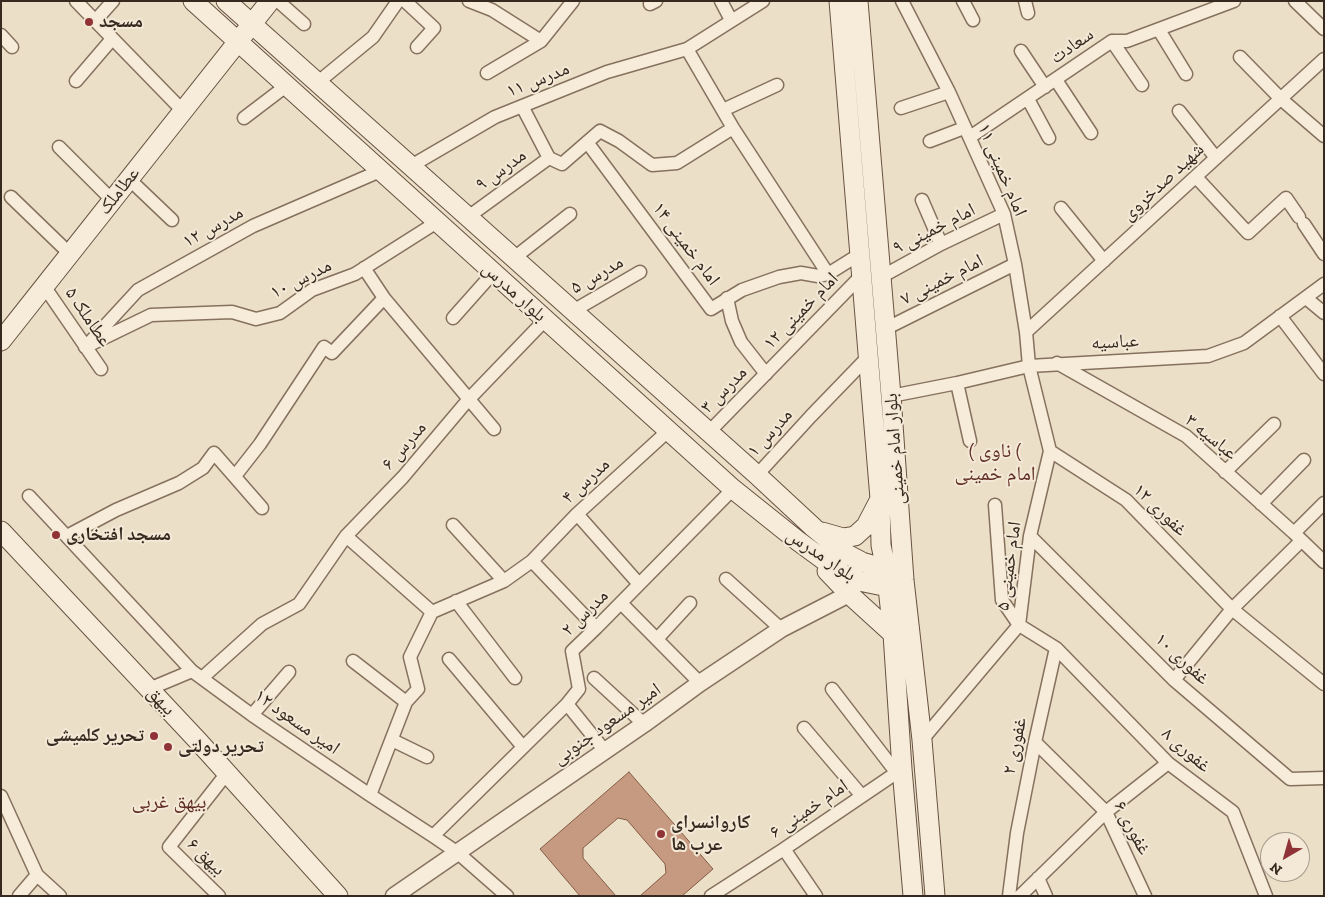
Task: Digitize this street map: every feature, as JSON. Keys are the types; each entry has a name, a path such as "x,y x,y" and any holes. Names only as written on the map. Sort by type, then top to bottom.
{"main road":[{"name":"بلوار مدرس","path":"193,1 732,489 843,574 859,581 892,579"},
{"name":"بلوار مدرس","path":"226,1 814,528 843,552 892,579"},
{"name":"عطاملک","path":"1,341 270,1"},
{"name":"بلوار امام خمینی","path":"839,1 860,254 872,276 885,330 891,396 889,499 893,634 899,770 907,827 913,896"},
{"name":"بلوار امام خمینی","path":"858,1 872,276 868,357 889,499"},
{"path":"545,320 567,306"},
{"path":"814,528 843,538 855,536 889,499"},
{"name":"بیهق","path":"1,531 227,773 338,896"},
{"path":"798,541 849,594 893,634"},
{"name":"بلوار امام خمینی","path":"892,579 922,740 935,896"},
{"path":"907,827 929,827"}],"street":[{"path":"76,1 183,110"},
{"path":"95,21 112,1"},
{"path":"278,1 304,24"},
{"path":"317,82 373,37 398,1"},
{"path":"405,1 434,28 417,47"},
{"path":"469,1 492,10 541,42"},
{"path":"487,72 541,42 573,1"},
{"path":"721,1 731,20"},
{"name":"مدرس ۱۱","path":"411,166 495,117 607,72 687,49 762,1"},
{"name":"امام خمینی ۱۱","path":"902,1 949,92 1004,214 1015,264 1026,332 1029,366"},
{"path":"963,1 973,20"},
{"name":"سعادت","path":"930,141 967,132 1028,99 1112,41 1127,41 1234,1"},
{"path":"1294,1 1324,29"},
{"path":"1158,30 1186,74"},
{"path":"1,35 12,47"},
{"path":"76,80 112,38"},
{"path":"1112,41 1142,85"},
{"path":"687,49 733,128 828,274 860,254"},
{"path":"1021,51 1091,133"},
{"path":"1240,56 1280,98 1324,136"},
{"name":"شهید صدخروی","path":"1026,332 1324,59"},
{"path":"244,118 286,86"},
{"path":"723,110 777,86"},
{"path":"901,108 949,92"},
{"path":"1028,99 1049,138"},
{"path":"522,106 549,158"},
{"path":"1180,111 1216,158"},
{"name":"مدرس ۹","path":"468,217 549,158 562,164 600,131 620,141 652,165 677,163 733,128"},
{"name":"امام خمینی ۱۴","path":"587,142 711,309 742,290 779,277 801,273 818,276 828,274"},
{"path":"59,147 112,200"},
{"name":"مدرس ۱۲","path":"85,347 138,290 253,226 380,171"},
{"path":"1196,177 1248,233 1286,198 1324,254"},
{"path":"129,179 172,220"},
{"path":"11,197 70,254"},
{"path":"922,200 941,244"},
{"path":"1061,208 1104,261"},
{"path":"514,258 570,214"},
{"name":"امام خمینی ۹","path":"872,276 1004,214"},
{"name":"مدرس ۱۰","path":"85,347 151,315 232,312 256,320 280,313 312,290 355,274 437,222"},
{"name":"امام خمینی ۷","path":"885,330 1015,264"},
{"path":"364,268 384,298 494,429"},
{"name":"مدرس ۵","path":"567,306 640,272"},
{"path":"453,318 493,273"},
{"name":"امام خمینی ۱۲","path":"766,374 872,276"},
{"name":"عباسیه","path":"891,396 1029,366 1208,356 1244,343 1324,284"},
{"name":"عطاملک ۵","path":"44,286 101,369"},
{"path":"235,476 260,444 324,347 332,353 384,298"},
{"path":"727,298 732,322 741,342 766,374"},
{"path":"1306,298 1324,313"},
{"path":"1280,316 1324,374"},
{"name":"مدرس ۶","path":"197,674 262,624 299,604 346,536 402,477 468,400 545,320"},
{"name":"مدرس ۱","path":"757,475 810,416 868,357"},
{"name":"عباسیه ۳","path":"1057,363 1186,436 1324,562"},
{"name":"امام خمینی ۵","path":"922,740 1019,625 1030,536 1050,451 1029,366"},
{"name":"مدرس ۳","path":"709,432 766,374"},
{"path":"957,383 970,441"},
{"path":"1225,472 1274,424"},
{"name":"مدرس ۴","path":"432,612 504,581 532,560 576,514 668,431"},
{"name":"غفوری ۱۲","path":"1050,451 1126,500 1232,609 1324,684"},
{"path":"66,536 116,510 179,483 204,468 214,453 262,508"},
{"path":"1261,504 1304,460"},
{"name":"مدرس ۲","path":"433,836 567,704 579,689 572,651 622,603 732,489"},
{"name":"امیر مسعود ۱۲","path":"28,496 197,674 252,715 458,853 507,896"},
{"path":"1174,680 1232,609 1298,537 1324,503"},
{"path":"995,505 1002,600 1019,625 1056,648"},
{"path":"576,514 639,584"},
{"path":"453,525 504,581"},
{"path":"346,536 432,612 410,657 418,689 406,702 370,795"},
{"name":"غفوری ۱۰","path":"1030,536 1174,680 1290,779 1324,778"},
{"path":"532,560 596,628"},
{"path":"726,579 781,629"},
{"name":"امیر مسعود جنوبی","path":"394,896 644,724 700,683 781,629 849,594"},
{"path":"456,601 516,678"},
{"path":"622,603 700,683"},
{"path":"656,639 690,603"},
{"name":"غفوری ۲","path":"1009,896 1017,833 1056,648"},
{"name":"غفوری ۸","path":"1056,648 1168,763 1233,812 1266,896"},
{"path":"449,660 523,747"},
{"path":"354,661 406,702"},
{"path":"252,715 289,672"},
{"path":"149,689 197,674"},
{"path":"594,678 644,724"},
{"path":"832,689 899,770"},
{"path":"567,704 605,751"},
{"path":"804,728 862,796"},
{"path":"392,740 426,757"},
{"name":"غفوری ۶","path":"1035,742 1106,812 1145,896"},
{"path":"1020,896 1106,812 1168,763"},
{"name":"امام خمینی ۶","path":"711,896 784,849 899,770"},
{"name":"بیهق ۶","path":"219,896 169,847 227,773"},
{"path":"1,796 37,875 57,894"},
{"path":"784,849 816,896"},
{"path":"19,896 37,875"},
{"path":"1038,878 1046,896"}],"building":[{"name":"کاروانسرای عرب ها","path":"629,772 713,869 682,896 640,896 666,873 665,864 627,820 618,818 583,848 583,858 616,896 580,896 540,849"}],"place":[{"name":"مسجد","path":"89,22"},
{"name":"مسجد افتخاری","path":"56,535"},
{"name":"تحریر کلمیشی","path":"154,736"},
{"name":"تحریر دولتی","path":"168,747"},
{"name":"کاروانسرای عرب ها","path":"661,834"}],"district":[{"name":"( ناوی ( امام خمینی","path":"995,462"},
{"name":"بیهق غربی","path":"169,802"}]}
